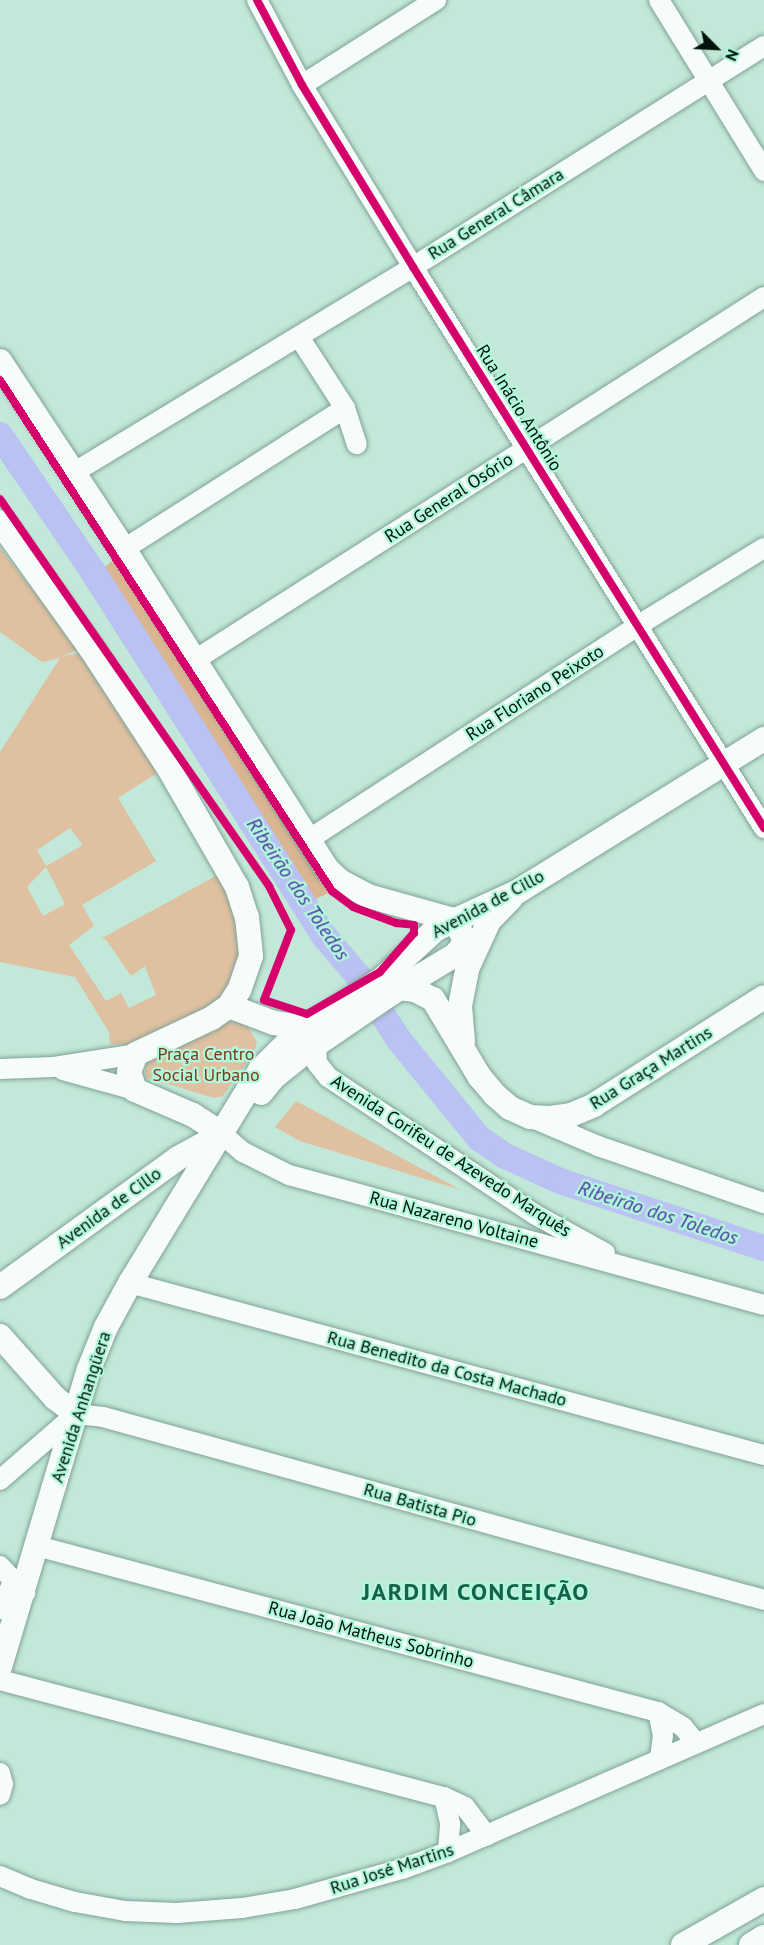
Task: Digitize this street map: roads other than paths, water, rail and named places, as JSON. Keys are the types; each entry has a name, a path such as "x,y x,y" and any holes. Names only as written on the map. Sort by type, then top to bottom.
{"main road":[{"path":"0,361 124,549 327,869 353,889 387,903 454,920 464,938 462,947 455,955 392,986 336,1019 313,1036 290,1041 260,1070 222,1134 194,1116 135,1090 129,1072 136,1054 212,1018 229,1006 239,990 251,956 247,917 237,887 161,757 91,649 0,522"},
{"name":"Avenida de Cillo","path":"454,920 517,892 764,739"},
{"path":"465,1052 460,1006 468,969 489,921 517,892"},
{"path":"392,986 415,990 433,999 465,1052 495,1095 510,1108 530,1117"},
{"name":"Rua Graça Martins","path":"530,1117 550,1118 571,1115 594,1105 764,997"},
{"path":"229,1006 313,1036"},
{"name":"Avenida de Cillo","path":"0,1287 178,1158 222,1134"},
{"name":"Avenida Anhangüera","path":"0,1667 19,1587 37,1546 76,1414 106,1328 130,1283 222,1134"},
{"path":"0,1336 55,1398 76,1414"},
{"path":"683,1945 764,1899"},
{"path":"751,1945 764,1937"}],"street":[{"name":"Rua Inácio Antônio","path":"257,0 302,85 413,267 764,828"},
{"path":"302,85 436,0"},
{"path":"659,0 764,171"},
{"name":"Rua General Câmara","path":"73,473 413,267 764,46"},
{"name":"Rua General Osório","path":"195,660 764,297"},
{"path":"299,337 345,408 357,444"},
{"path":"124,549 345,408"},
{"name":"Rua Floriano Peixoto","path":"308,840 637,626 764,548"},
{"name":"Avenida Corifeu de Azevedo Marquês","path":"313,1036 317,1063 327,1077 534,1214 637,1270"},
{"path":"0,1069 54,1067 136,1054"},
{"path":"54,1067 135,1090"},
{"path":"594,1105 587,1117 585,1128 598,1146"},
{"path":"530,1117 598,1146 764,1203"},
{"name":"Rua Nazareno Voltaine","path":"222,1134 243,1152 289,1175 764,1305"},
{"path":"522,1238 531,1227 534,1214"},
{"name":"Rua Benedito da Costa Machado","path":"130,1283 764,1455"},
{"path":"0,1480 76,1414"},
{"name":"Rua Batista Pio","path":"76,1414 103,1416 764,1600"},
{"name":"Rua João Matheus Sobrinho","path":"37,1546 658,1712 683,1727 695,1742"},
{"path":"0,1566 19,1587 0,1609"},
{"path":"0,1680 444,1797 465,1807 488,1836"},
{"path":"658,1712 663,1735 660,1758"},
{"name":"Rua José Martins","path":"0,1876 31,1889 75,1902 125,1911 177,1913 242,1908 295,1899 402,1869 448,1852 695,1742 764,1714"},
{"path":"0,1773 3,1784 0,1795"},
{"path":"444,1797 450,1824 448,1852"}],"water":[{"path":"0,435 79,552 79,556 0,448"}],"waterway":[{"name":"Ribeirão dos Toledos","path":"0,435 95,575 325,937 358,976 399,1040 479,1138 503,1155 560,1181 764,1248"}],"district":[{"name":"JARDIM CONCEIÇÃO","path":"476,1592"}],"park label":[{"name":"Praça Centro Social Urbano","path":"206,1065"}]}
